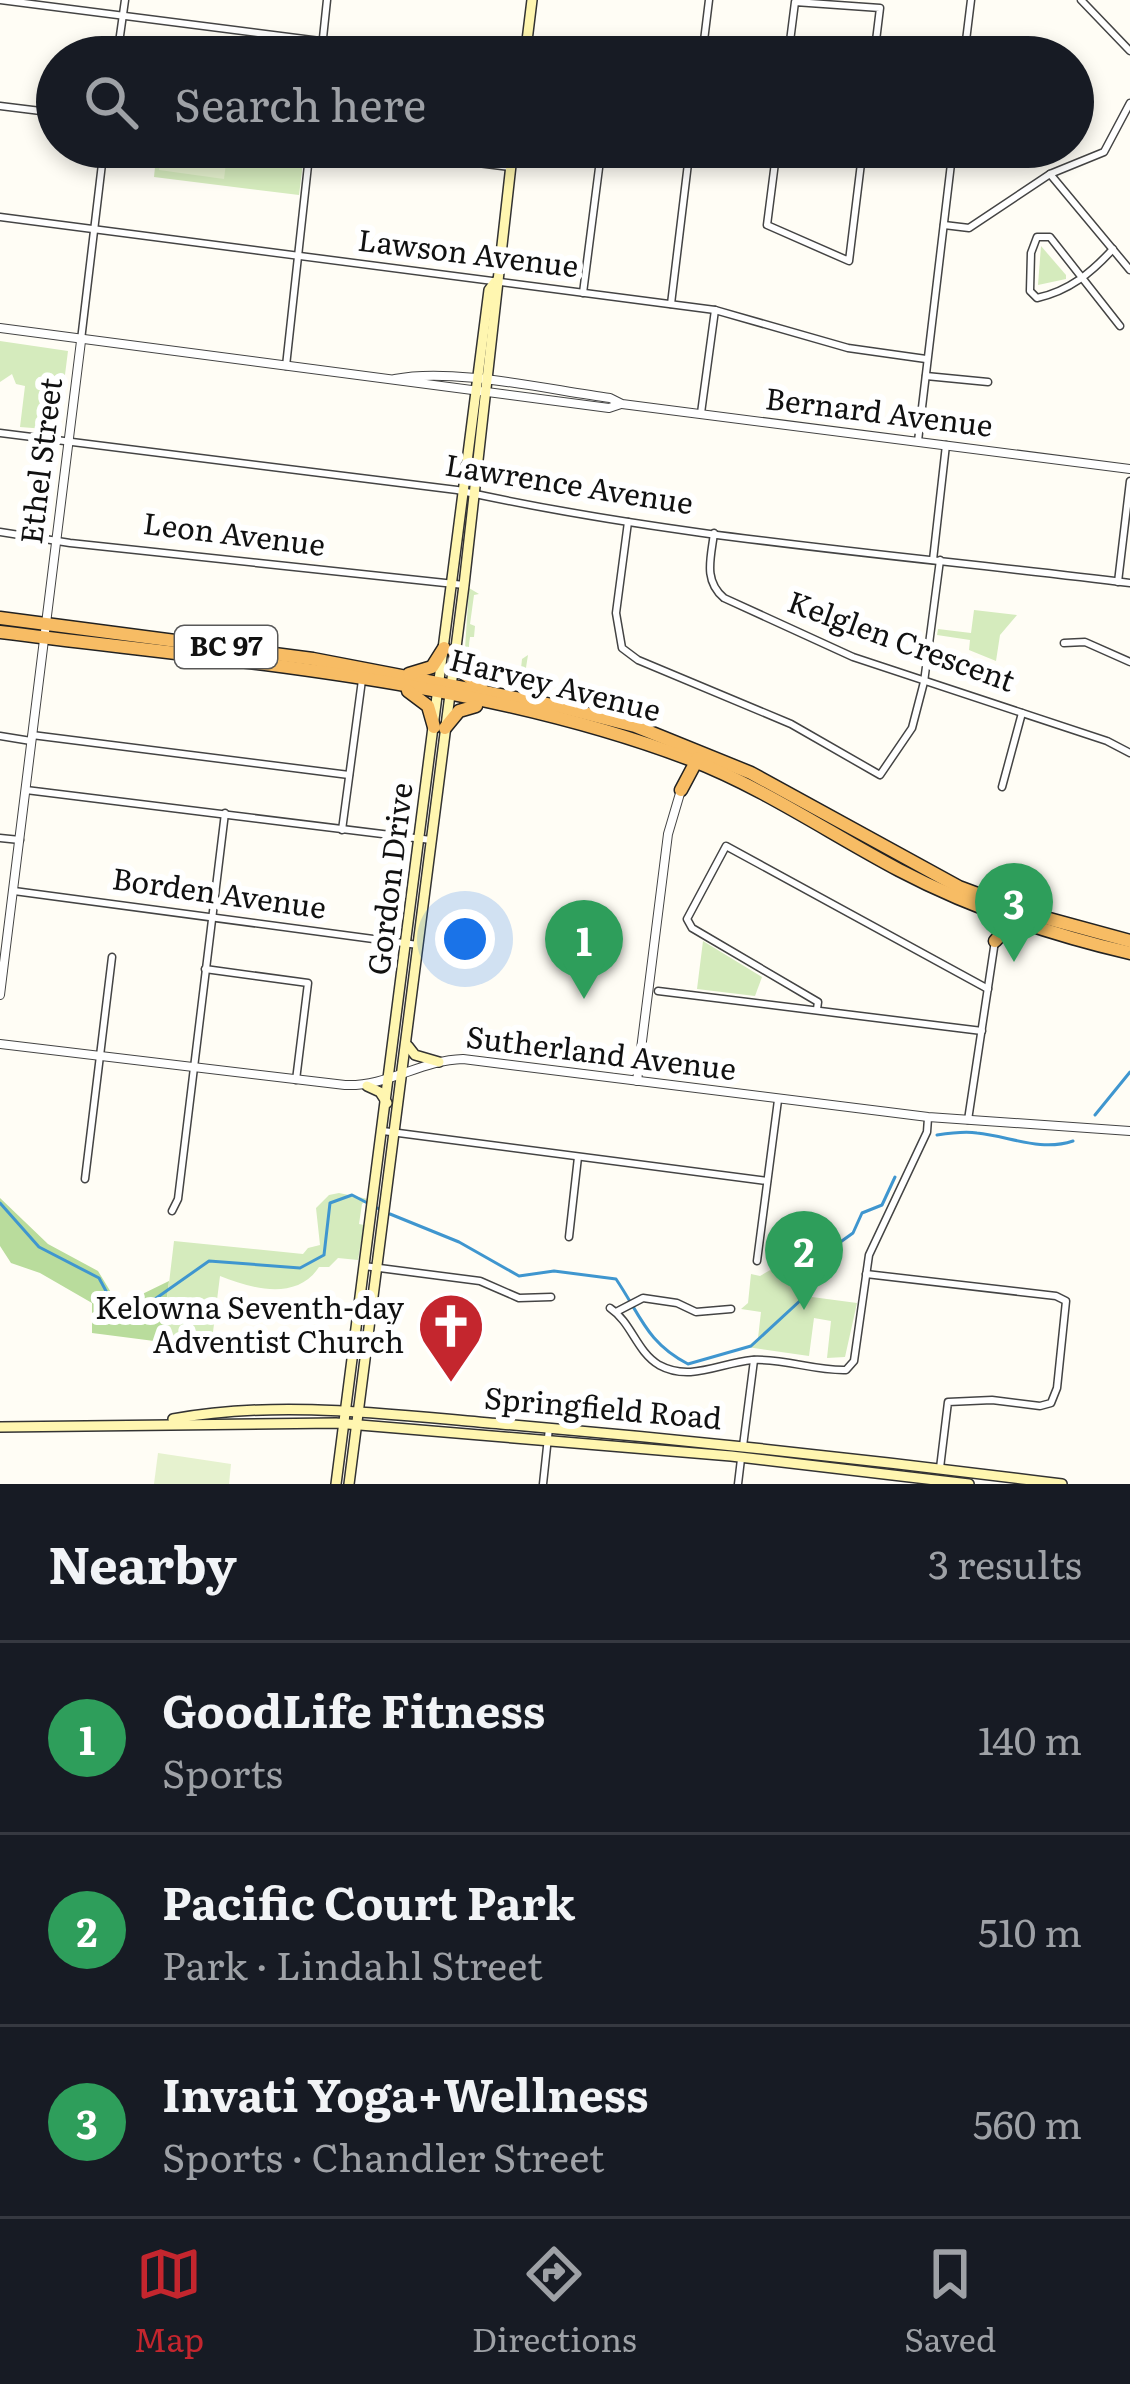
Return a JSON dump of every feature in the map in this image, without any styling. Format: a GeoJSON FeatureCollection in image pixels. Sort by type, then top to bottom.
{"type":"FeatureCollection","features":[{"type":"Feature","properties":{"kind":"highway","name":"Harvey Avenue"},"geometry":{"type":"LineString","coordinates":[[0,618],[44,631],[362,680],[404,681]]}},
{"type":"Feature","properties":{"kind":"highway","name":"Harvey Avenue"},"geometry":{"type":"LineString","coordinates":[[0,632],[44,631],[287,655],[635,726],[711,755],[787,792],[924,870],[1010,906],[1130,941]]}},
{"type":"Feature","properties":{"kind":"highway"},"geometry":{"type":"LineString","coordinates":[[449,650],[462,672],[491,698],[466,707],[440,728],[428,706],[404,681],[432,667],[449,650]]}},
{"type":"Feature","properties":{"kind":"highway","name":"Harvey Avenue"},"geometry":{"type":"LineString","coordinates":[[491,698],[694,761],[770,795],[901,871],[994,914],[1130,952]]}},
{"type":"Feature","properties":{"kind":"highway"},"geometry":{"type":"LineString","coordinates":[[664,750],[678,769],[682,790]]}},
{"type":"Feature","properties":{"kind":"highway"},"geometry":{"type":"LineString","coordinates":[[682,790],[694,761],[711,755]]}},
{"type":"Feature","properties":{"kind":"highway"},"geometry":{"type":"LineString","coordinates":[[682,790],[703,774],[722,773]]}},
{"type":"Feature","properties":{"kind":"highway"},"geometry":{"type":"LineString","coordinates":[[994,941],[994,914],[1010,906]]}},
{"type":"Feature","properties":{"kind":"highway"},"geometry":{"type":"LineString","coordinates":[[994,941],[1006,929],[1028,926]]}},
{"type":"Feature","properties":{"kind":"main road"},"geometry":{"type":"LineString","coordinates":[[528,36],[532,0]]}},
{"type":"Feature","properties":{"kind":"main road","name":"Gordon Drive"},"geometry":{"type":"LineString","coordinates":[[389,1132],[390,1079],[440,728],[482,386],[489,290],[496,282],[510,168]]}},
{"type":"Feature","properties":{"kind":"main road","name":"Gordon Drive"},"geometry":{"type":"LineString","coordinates":[[336,1484],[350,1418],[389,1132],[402,1074],[412,944]]}},
{"type":"Feature","properties":{"kind":"main road"},"geometry":{"type":"LineString","coordinates":[[407,1036],[411,1052],[439,1062]]}},
{"type":"Feature","properties":{"kind":"main road"},"geometry":{"type":"LineString","coordinates":[[367,1086],[380,1092],[387,1103]]}},
{"type":"Feature","properties":{"kind":"main road","name":"Springfield Road"},"geometry":{"type":"LineString","coordinates":[[0,1426],[139,1425],[229,1413],[549,1428],[1062,1484]]}},
{"type":"Feature","properties":{"kind":"main road","name":"Gordon Drive"},"geometry":{"type":"LineString","coordinates":[[349,1484],[350,1418]]}},
{"type":"Feature","properties":{"kind":"main road","name":"Springfield Road"},"geometry":{"type":"LineString","coordinates":[[350,1418],[548,1441],[742,1452]]}},
{"type":"Feature","properties":{"kind":"main road","name":"Springfield Road"},"geometry":{"type":"LineString","coordinates":[[939,1474],[969,1484]]}},
{"type":"Feature","properties":{"kind":"street"},"geometry":{"type":"LineString","coordinates":[[0,0],[271,36]]}},
{"type":"Feature","properties":{"kind":"street"},"geometry":{"type":"LineString","coordinates":[[119,36],[124,0]]}},
{"type":"Feature","properties":{"kind":"street"},"geometry":{"type":"LineString","coordinates":[[324,36],[327,0]]}},
{"type":"Feature","properties":{"kind":"street"},"geometry":{"type":"LineString","coordinates":[[705,36],[709,0]]}},
{"type":"Feature","properties":{"kind":"street"},"geometry":{"type":"LineString","coordinates":[[967,36],[971,0]]}},
{"type":"Feature","properties":{"kind":"street"},"geometry":{"type":"LineString","coordinates":[[1082,0],[1130,51]]}},
{"type":"Feature","properties":{"kind":"street"},"geometry":{"type":"LineString","coordinates":[[791,36],[795,2],[880,8],[877,36]]}},
{"type":"Feature","properties":{"kind":"street"},"geometry":{"type":"LineString","coordinates":[[1094,156],[1104,152],[1130,103]]}},
{"type":"Feature","properties":{"kind":"street"},"geometry":{"type":"LineString","coordinates":[[0,106],[36,110]]}},
{"type":"Feature","properties":{"kind":"street","name":"Ethel Street"},"geometry":{"type":"LineString","coordinates":[[0,995],[101,168]]}},
{"type":"Feature","properties":{"kind":"street"},"geometry":{"type":"LineString","coordinates":[[286,366],[307,168]]}},
{"type":"Feature","properties":{"kind":"street"},"geometry":{"type":"LineString","coordinates":[[583,293],[599,168]]}},
{"type":"Feature","properties":{"kind":"street"},"geometry":{"type":"LineString","coordinates":[[671,304],[687,168]]}},
{"type":"Feature","properties":{"kind":"street"},"geometry":{"type":"LineString","coordinates":[[774,168],[767,225],[849,261],[860,168]]}},
{"type":"Feature","properties":{"kind":"street"},"geometry":{"type":"LineString","coordinates":[[918,442],[951,168]]}},
{"type":"Feature","properties":{"kind":"street"},"geometry":{"type":"LineString","coordinates":[[944,225],[969,229],[1066,168]]}},
{"type":"Feature","properties":{"kind":"street"},"geometry":{"type":"LineString","coordinates":[[1050,175],[1130,270]]}},
{"type":"Feature","properties":{"kind":"street","name":"Lawson Avenue"},"geometry":{"type":"LineString","coordinates":[[0,217],[715,310],[848,348],[926,359]]}},
{"type":"Feature","properties":{"kind":"street"},"geometry":{"type":"LineString","coordinates":[[1112,249],[1082,278],[1059,293],[1037,298],[1030,291],[1036,238],[1050,237],[1082,278],[1120,326]]}},
{"type":"Feature","properties":{"kind":"street"},"geometry":{"type":"LineString","coordinates":[[701,414],[715,310]]}},
{"type":"Feature","properties":{"kind":"street","name":"Bernard Avenue"},"geometry":{"type":"LineString","coordinates":[[0,328],[395,379],[414,375],[610,408],[622,404],[1130,470]]}},
{"type":"Feature","properties":{"kind":"street"},"geometry":{"type":"LineString","coordinates":[[925,376],[988,382]]}},
{"type":"Feature","properties":{"kind":"street","name":"Lawrence Avenue"},"geometry":{"type":"LineString","coordinates":[[0,433],[468,492],[628,522],[1130,584]]}},
{"type":"Feature","properties":{"kind":"street"},"geometry":{"type":"LineString","coordinates":[[628,522],[616,613],[622,648],[638,660],[791,724],[880,775],[912,728],[924,682],[946,445]]}},
{"type":"Feature","properties":{"kind":"street"},"geometry":{"type":"LineString","coordinates":[[1118,582],[1130,481]]}},
{"type":"Feature","properties":{"kind":"street","name":"Leon Avenue"},"geometry":{"type":"LineString","coordinates":[[0,532],[458,584]]}},
{"type":"Feature","properties":{"kind":"street","name":"Kelglen Crescent"},"geometry":{"type":"LineString","coordinates":[[714,532],[709,574],[712,588],[724,598],[853,657],[1107,741],[1130,753]]}},
{"type":"Feature","properties":{"kind":"street"},"geometry":{"type":"LineString","coordinates":[[1064,643],[1084,642],[1130,662]]}},
{"type":"Feature","properties":{"kind":"street"},"geometry":{"type":"LineString","coordinates":[[342,830],[362,680]]}},
{"type":"Feature","properties":{"kind":"street"},"geometry":{"type":"LineString","coordinates":[[1002,787],[1022,713]]}},
{"type":"Feature","properties":{"kind":"street"},"geometry":{"type":"LineString","coordinates":[[0,736],[349,775]]}},
{"type":"Feature","properties":{"kind":"street"},"geometry":{"type":"LineString","coordinates":[[26,790],[426,839]]}},
{"type":"Feature","properties":{"kind":"street"},"geometry":{"type":"LineString","coordinates":[[637,1081],[668,834],[682,790]]}},
{"type":"Feature","properties":{"kind":"street"},"geometry":{"type":"LineString","coordinates":[[172,1211],[178,1199],[225,813]]}},
{"type":"Feature","properties":{"kind":"street"},"geometry":{"type":"LineString","coordinates":[[0,838],[20,840]]}},
{"type":"Feature","properties":{"kind":"street"},"geometry":{"type":"LineString","coordinates":[[817,1010],[818,1002],[692,928],[687,919],[726,845],[988,989]]}},
{"type":"Feature","properties":{"kind":"street","name":"Borden Avenue"},"geometry":{"type":"LineString","coordinates":[[14,891],[412,944]]}},
{"type":"Feature","properties":{"kind":"street"},"geometry":{"type":"LineString","coordinates":[[968,1120],[994,941]]}},
{"type":"Feature","properties":{"kind":"street"},"geometry":{"type":"LineString","coordinates":[[85,1179],[112,957]]}},
{"type":"Feature","properties":{"kind":"street"},"geometry":{"type":"LineString","coordinates":[[205,969],[308,982],[296,1081]]}},
{"type":"Feature","properties":{"kind":"street"},"geometry":{"type":"LineString","coordinates":[[658,991],[982,1031]]}},
{"type":"Feature","properties":{"kind":"street","name":"Sutherland Avenue"},"geometry":{"type":"LineString","coordinates":[[0,1044],[367,1086],[439,1062],[472,1060],[928,1117],[1130,1131]]}},
{"type":"Feature","properties":{"kind":"street"},"geometry":{"type":"LineString","coordinates":[[757,1261],[778,1100]]}},
{"type":"Feature","properties":{"kind":"street"},"geometry":{"type":"LineString","coordinates":[[731,1309],[696,1312],[677,1303],[640,1298],[617,1309],[644,1353],[670,1370],[690,1373],[754,1360],[838,1370],[851,1366],[869,1256],[927,1132],[928,1117]]}},
{"type":"Feature","properties":{"kind":"street"},"geometry":{"type":"LineString","coordinates":[[389,1132],[767,1181]]}},
{"type":"Feature","properties":{"kind":"street"},"geometry":{"type":"LineString","coordinates":[[568,1237],[578,1157]]}},
{"type":"Feature","properties":{"kind":"street"},"geometry":{"type":"LineString","coordinates":[[370,1267],[480,1281],[519,1298],[551,1297]]}},
{"type":"Feature","properties":{"kind":"street"},"geometry":{"type":"LineString","coordinates":[[866,1274],[1056,1296],[1067,1306],[1051,1403],[949,1402],[939,1474]]}},
{"type":"Feature","properties":{"kind":"street"},"geometry":{"type":"LineString","coordinates":[[738,1484],[754,1360]]}},
{"type":"Feature","properties":{"kind":"street"},"geometry":{"type":"LineString","coordinates":[[543,1484],[549,1428]]}},
{"type":"Feature","properties":{"kind":"green space"},"geometry":{"type":"Polygon","coordinates":[[[155,168],[302,168],[299,195],[154,177],[155,168]]]}},
{"type":"Feature","properties":{"kind":"green space"},"geometry":{"type":"Polygon","coordinates":[[[159,168],[225,168],[224,179],[159,168]]]}},
{"type":"Feature","properties":{"kind":"green space"},"geometry":{"type":"Polygon","coordinates":[[[1041,246],[1066,275],[1066,279],[1038,285],[1041,246]]]}},
{"type":"Feature","properties":{"kind":"green space"},"geometry":{"type":"Polygon","coordinates":[[[0,341],[68,351],[58,430],[20,427],[25,386],[16,384],[12,374],[0,382],[0,341]]]}},
{"type":"Feature","properties":{"kind":"green space"},"geometry":{"type":"Polygon","coordinates":[[[469,588],[479,594],[474,595],[470,624],[475,626],[469,648],[473,665],[486,675],[515,682],[520,678],[522,659],[528,655],[525,674],[516,685],[476,677],[464,664],[469,588]]]}},
{"type":"Feature","properties":{"kind":"green space"},"geometry":{"type":"Polygon","coordinates":[[[974,610],[1017,615],[1000,635],[996,661],[969,650],[970,640],[937,635],[938,629],[971,633],[974,610]]]}},
{"type":"Feature","properties":{"kind":"green space"},"geometry":{"type":"Polygon","coordinates":[[[703,941],[762,977],[755,996],[697,989],[703,941]]]}},
{"type":"Feature","properties":{"kind":"green space"},"geometry":{"type":"Polygon","coordinates":[[[329,1195],[368,1199],[362,1204],[358,1260],[338,1258],[299,1285],[286,1288],[260,1288],[220,1276],[211,1348],[162,1342],[174,1241],[303,1254],[320,1245],[316,1208],[329,1195]]]}},
{"type":"Feature","properties":{"kind":"green space"},"geometry":{"type":"Polygon","coordinates":[[[0,1198],[48,1244],[98,1271],[115,1299],[128,1301],[169,1281],[162,1342],[92,1333],[92,1303],[40,1273],[11,1263],[0,1246],[0,1198]]]}},
{"type":"Feature","properties":{"kind":"green space"},"geometry":{"type":"Polygon","coordinates":[[[816,1262],[812,1297],[857,1303],[845,1357],[827,1358],[831,1321],[814,1318],[809,1356],[747,1347],[758,1338],[761,1312],[741,1309],[748,1303],[751,1274],[760,1276],[772,1269],[808,1273],[816,1262]]]}},
{"type":"Feature","properties":{"kind":"green space"},"geometry":{"type":"Polygon","coordinates":[[[158,1453],[231,1464],[229,1484],[154,1484],[158,1453]]]}},
{"type":"Feature","properties":{"kind":"waterway"},"geometry":{"type":"LineString","coordinates":[[1095,1115],[1130,1072]]}},
{"type":"Feature","properties":{"kind":"waterway"},"geometry":{"type":"LineString","coordinates":[[937,1135],[972,1132],[1049,1145],[1073,1141]]}},
{"type":"Feature","properties":{"kind":"waterway"},"geometry":{"type":"LineString","coordinates":[[390,1214],[459,1242],[519,1276],[554,1271],[616,1279],[654,1338],[688,1364],[751,1346],[803,1298],[832,1248],[853,1233],[862,1213],[882,1205],[895,1177]]}},
{"type":"Feature","properties":{"kind":"waterway"},"geometry":{"type":"LineString","coordinates":[[0,1203],[39,1247],[99,1278],[113,1304],[129,1310],[155,1299],[209,1261],[300,1268],[324,1255],[330,1203],[352,1195],[381,1210]]}},
{"type":"Feature","properties":{"kind":"place","name":"Invati Yoga+Wellness"},"geometry":{"type":"Point","coordinates":[1014,962]}},
{"type":"Feature","properties":{"kind":"place","name":"GoodLife Fitness"},"geometry":{"type":"Point","coordinates":[584,999]}},
{"type":"Feature","properties":{"kind":"place","name":"Pacific Court Park"},"geometry":{"type":"Point","coordinates":[804,1310]}},
{"type":"Feature","properties":{"kind":"place","name":"Kelowna Seventh-day Adventist Church"},"geometry":{"type":"Point","coordinates":[451,1385]}}]}
